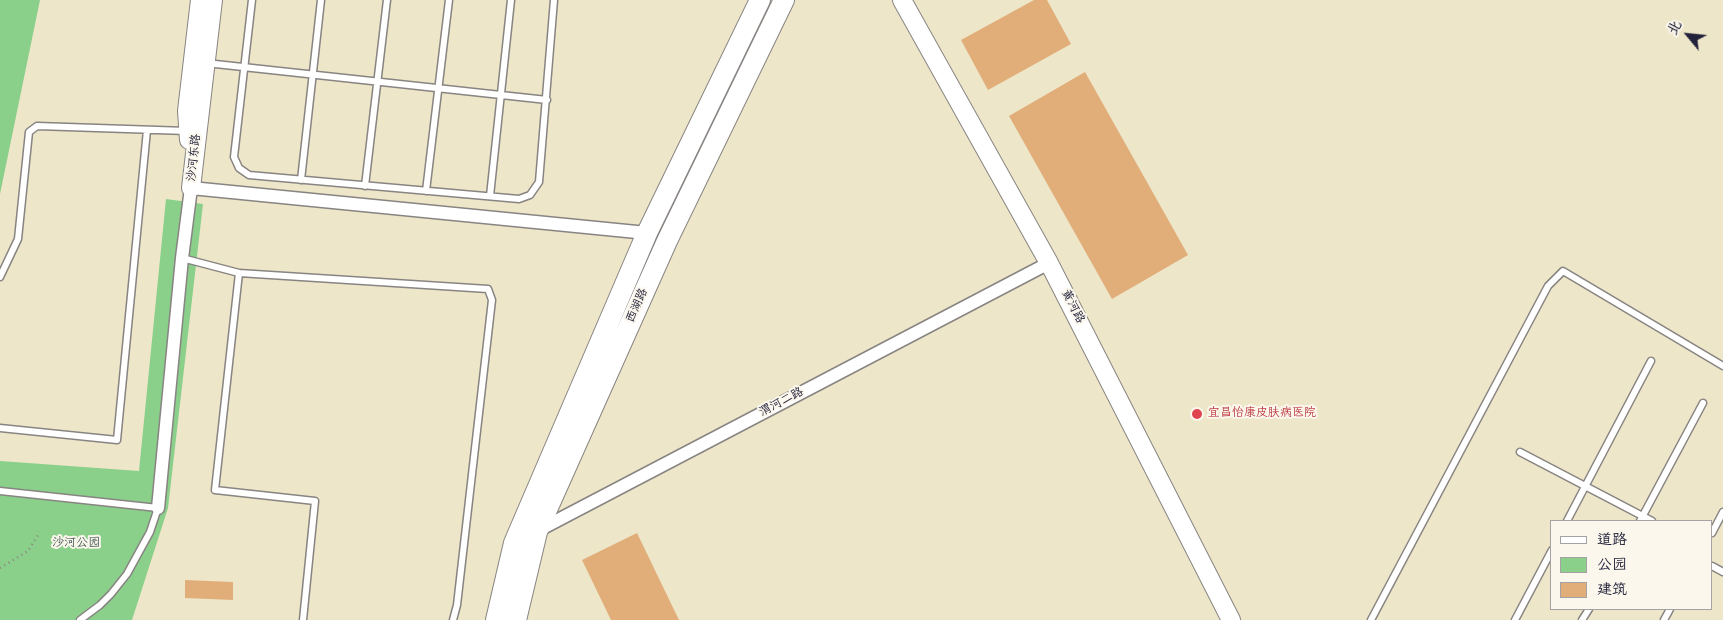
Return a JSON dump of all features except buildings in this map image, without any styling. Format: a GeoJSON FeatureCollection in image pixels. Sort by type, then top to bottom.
{"type":"FeatureCollection","features":[{"type":"Feature","properties":{"kind":"main road","name":"沙河东路"},"geometry":{"type":"LineString","coordinates":[[192,188],[199,62],[200,0]]}},
{"type":"Feature","properties":{"kind":"main road","name":"沙河东路"},"geometry":{"type":"LineString","coordinates":[[192,188],[187,111],[213,0]]}},
{"type":"Feature","properties":{"kind":"main road","name":"西湖路"},"geometry":{"type":"LineString","coordinates":[[496,620],[514,543],[648,233],[760,0]]}},
{"type":"Feature","properties":{"kind":"main road","name":"西湖路"},"geometry":{"type":"LineString","coordinates":[[516,620],[537,532],[667,241],[784,0]]}},
{"type":"Feature","properties":{"kind":"main road","name":"黄河路"},"geometry":{"type":"LineString","coordinates":[[902,0],[1049,263],[1230,619]]}},
{"type":"Feature","properties":{"kind":"street"},"geometry":{"type":"LineString","coordinates":[[158,508],[182,258],[192,188],[648,233]]}},
{"type":"Feature","properties":{"kind":"street","name":"渭河二路"},"geometry":{"type":"LineString","coordinates":[[514,543],[1049,263]]}},
{"type":"Feature","properties":{"kind":"lane"},"geometry":{"type":"LineString","coordinates":[[252,0],[234,157],[239,168],[249,175],[519,199],[530,195],[539,182],[554,0]]}},
{"type":"Feature","properties":{"kind":"lane"},"geometry":{"type":"LineString","coordinates":[[300,180],[321,0]]}},
{"type":"Feature","properties":{"kind":"lane"},"geometry":{"type":"LineString","coordinates":[[365,186],[386,0]]}},
{"type":"Feature","properties":{"kind":"lane"},"geometry":{"type":"LineString","coordinates":[[426,191],[449,0]]}},
{"type":"Feature","properties":{"kind":"lane"},"geometry":{"type":"LineString","coordinates":[[490,196],[511,0]]}},
{"type":"Feature","properties":{"kind":"lane"},"geometry":{"type":"LineString","coordinates":[[199,62],[546,100]]}},
{"type":"Feature","properties":{"kind":"lane"},"geometry":{"type":"LineString","coordinates":[[0,278],[18,239],[29,132],[37,126],[188,132]]}},
{"type":"Feature","properties":{"kind":"lane"},"geometry":{"type":"LineString","coordinates":[[0,428],[116,440],[146,130]]}},
{"type":"Feature","properties":{"kind":"lane"},"geometry":{"type":"LineString","coordinates":[[182,258],[239,273],[488,288],[492,300],[457,605],[453,620]]}},
{"type":"Feature","properties":{"kind":"lane"},"geometry":{"type":"LineString","coordinates":[[1371,620],[1548,286],[1563,271],[1723,366]]}},
{"type":"Feature","properties":{"kind":"lane"},"geometry":{"type":"LineString","coordinates":[[239,273],[215,490],[315,501],[303,620]]}},
{"type":"Feature","properties":{"kind":"lane"},"geometry":{"type":"LineString","coordinates":[[1568,520],[1651,361]]}},
{"type":"Feature","properties":{"kind":"lane"},"geometry":{"type":"LineString","coordinates":[[1520,452],[1585,486],[1641,519],[1703,403]]}},
{"type":"Feature","properties":{"kind":"lane"},"geometry":{"type":"LineString","coordinates":[[0,491],[158,508],[150,532],[127,574],[100,605],[80,620]]}},
{"type":"Feature","properties":{"kind":"lane"},"geometry":{"type":"LineString","coordinates":[[1713,531],[1723,512]]}},
{"type":"Feature","properties":{"kind":"lane"},"geometry":{"type":"LineString","coordinates":[[1515,620],[1550,554]]}},
{"type":"Feature","properties":{"kind":"path"},"geometry":{"type":"LineString","coordinates":[[0,568],[28,551],[40,532]]}},
{"type":"Feature","properties":{"kind":"green space"},"geometry":{"type":"Polygon","coordinates":[[[0,0],[40,0],[0,194],[0,0]]]}},
{"type":"Feature","properties":{"kind":"green space","name":"沙河公园"},"geometry":{"type":"Polygon","coordinates":[[[166,199],[203,204],[168,508],[132,620],[0,620],[0,461],[139,471],[166,199]]]}},
{"type":"Feature","properties":{"kind":"place","name":"宜昌怡康皮肤病医院"},"geometry":{"type":"Point","coordinates":[1197,414]}}]}
